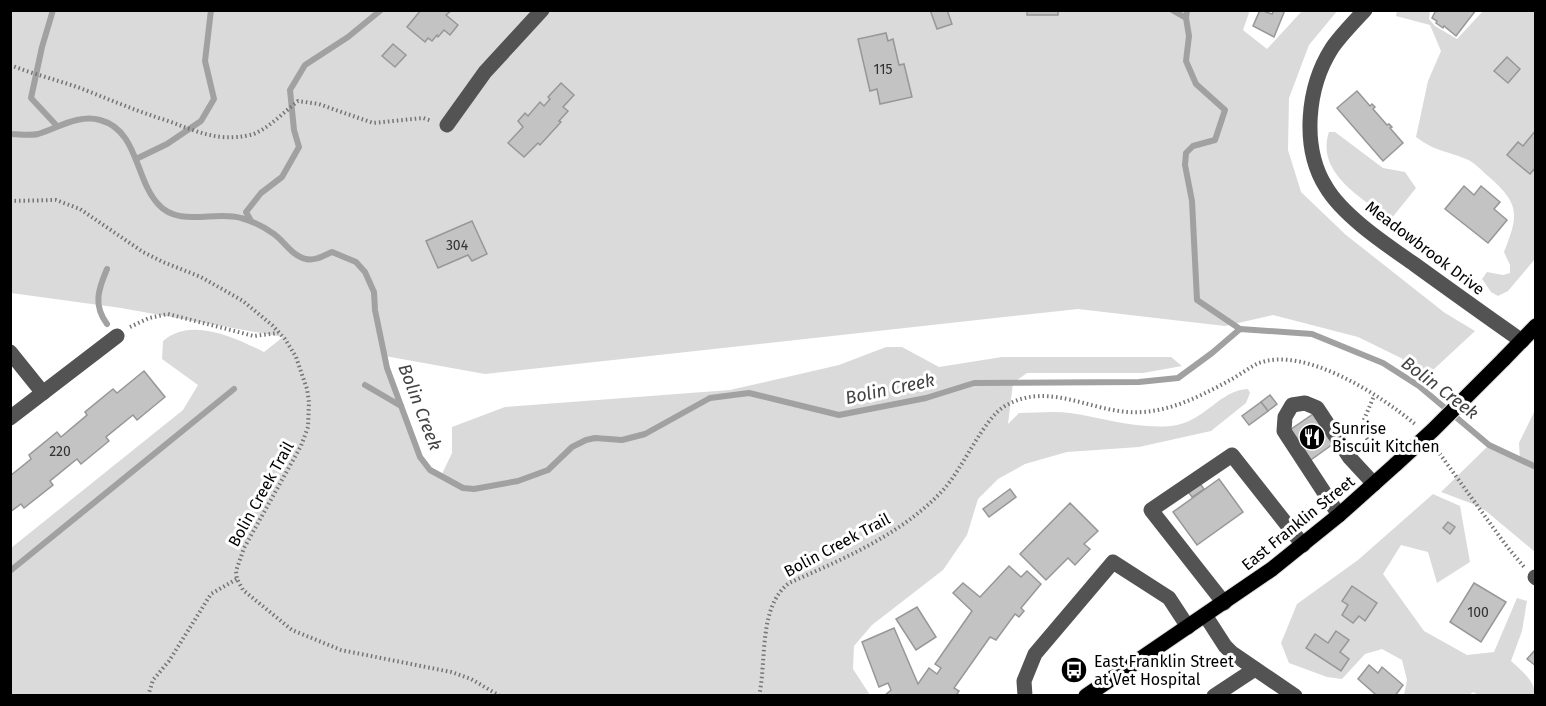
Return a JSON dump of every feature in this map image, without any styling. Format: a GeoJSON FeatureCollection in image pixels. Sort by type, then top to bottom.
{"type":"FeatureCollection","features":[{"type":"Feature","properties":{"kind":"main road","name":"East Franklin Street"},"geometry":{"type":"LineString","coordinates":[[1086,696],[1224,603],[1339,516],[1433,430],[1536,326]]}},
{"type":"Feature","properties":{"kind":"street"},"geometry":{"type":"LineString","coordinates":[[447,125],[485,72],[542,10]]}},
{"type":"Feature","properties":{"kind":"street","name":"Meadowbrook Drive"},"geometry":{"type":"LineString","coordinates":[[1365,10],[1333,48],[1321,68],[1314,88],[1311,152],[1326,187],[1352,217],[1522,341]]}},
{"type":"Feature","properties":{"kind":"street"},"geometry":{"type":"LineString","coordinates":[[10,418],[117,336]]}},
{"type":"Feature","properties":{"kind":"street"},"geometry":{"type":"LineString","coordinates":[[10,352],[43,393]]}},
{"type":"Feature","properties":{"kind":"street"},"geometry":{"type":"LineString","coordinates":[[1339,516],[1284,431],[1285,417],[1292,405],[1305,403],[1317,408],[1350,458],[1374,484]]}},
{"type":"Feature","properties":{"kind":"street"},"geometry":{"type":"LineString","coordinates":[[1224,603],[1151,510],[1232,454],[1303,545]]}},
{"type":"Feature","properties":{"kind":"street"},"geometry":{"type":"LineString","coordinates":[[1025,696],[1024,681],[1035,654],[1113,562],[1169,598],[1188,627]]}},
{"type":"Feature","properties":{"kind":"street"},"geometry":{"type":"LineString","coordinates":[[1205,615],[1225,646],[1295,696]]}},
{"type":"Feature","properties":{"kind":"street"},"geometry":{"type":"LineString","coordinates":[[1214,696],[1255,669]]}},
{"type":"Feature","properties":{"kind":"path"},"geometry":{"type":"LineString","coordinates":[[10,65],[79,88],[143,114],[211,136],[253,135],[266,128],[298,101],[319,104],[373,123],[423,118],[447,125]]}},
{"type":"Feature","properties":{"kind":"path","name":"Bolin Creek Trail"},"geometry":{"type":"LineString","coordinates":[[10,201],[56,200],[80,208],[143,252],[228,291],[258,312],[296,357],[304,377],[309,402],[308,427],[301,447],[244,548],[236,571],[237,579]]}},
{"type":"Feature","properties":{"kind":"path"},"geometry":{"type":"LineString","coordinates":[[117,336],[136,323],[168,314],[254,336],[278,333]]}},
{"type":"Feature","properties":{"kind":"path","name":"Bolin Creek Trail"},"geometry":{"type":"LineString","coordinates":[[759,696],[771,607],[781,589],[876,541],[923,508],[959,471],[992,418],[1002,408],[1013,402],[1026,397],[1061,396],[1108,410],[1142,412],[1192,399],[1257,364],[1272,359],[1288,359],[1326,370],[1400,411],[1417,425]]}},
{"type":"Feature","properties":{"kind":"path"},"geometry":{"type":"LineString","coordinates":[[1370,443],[1360,429],[1374,396]]}},
{"type":"Feature","properties":{"kind":"path"},"geometry":{"type":"LineString","coordinates":[[1436,448],[1504,544],[1535,577]]}},
{"type":"Feature","properties":{"kind":"path"},"geometry":{"type":"LineString","coordinates":[[148,696],[153,680],[169,661],[211,594],[237,579],[243,590],[292,630],[341,650],[451,672],[471,679],[500,696]]}},
{"type":"Feature","properties":{"kind":"shaded area"},"geometry":{"type":"Polygon","coordinates":[[[1250,10],[1243,30],[1267,49],[1302,11],[1338,10],[1309,45],[1289,98],[1288,150],[1301,192],[1346,235],[1445,313],[1475,331],[1433,370],[1419,376],[1401,358],[1358,337],[1273,315],[1225,326],[1078,309],[485,374],[385,356],[387,368],[420,457],[430,470],[441,476],[452,453],[452,427],[505,407],[730,390],[839,365],[886,347],[902,347],[939,367],[1002,357],[1171,357],[1182,366],[1143,373],[1027,373],[1013,383],[1008,424],[1019,413],[1058,412],[1133,425],[1171,426],[1183,424],[1228,395],[1248,389],[1250,393],[1246,403],[1211,431],[1139,447],[1067,452],[1025,464],[998,479],[978,499],[967,535],[943,570],[872,625],[854,646],[853,669],[870,695],[11,696],[11,548],[183,410],[198,385],[162,359],[163,341],[187,330],[200,330],[227,336],[264,352],[283,337],[121,308],[11,293],[11,11],[1250,10]]]}},
{"type":"Feature","properties":{"kind":"shaded area"},"geometry":{"type":"Polygon","coordinates":[[[1397,11],[1430,11],[1429,19],[1435,26],[1457,39],[1483,11],[1535,11],[1535,259],[1508,291],[1498,296],[1491,292],[1482,279],[1487,272],[1503,275],[1510,273],[1510,265],[1504,252],[1512,228],[1514,210],[1506,194],[1472,162],[1435,148],[1416,137],[1428,81],[1441,51],[1430,25],[1396,16],[1397,11]]]}},
{"type":"Feature","properties":{"kind":"shaded area"},"geometry":{"type":"Polygon","coordinates":[[[1329,132],[1335,132],[1383,168],[1405,172],[1416,188],[1391,219],[1356,194],[1335,173],[1329,160],[1327,147],[1329,132]]]}},
{"type":"Feature","properties":{"kind":"shaded area"},"geometry":{"type":"Polygon","coordinates":[[[1535,410],[1535,552],[1486,511],[1441,492],[1489,445],[1520,460],[1519,443],[1535,410]]]}},
{"type":"Feature","properties":{"kind":"shaded area"},"geometry":{"type":"Polygon","coordinates":[[[1433,494],[1460,506],[1470,562],[1437,583],[1428,552],[1401,545],[1383,574],[1424,631],[1467,655],[1494,652],[1517,598],[1527,601],[1522,631],[1511,661],[1530,680],[1535,695],[1479,695],[1473,692],[1469,695],[1404,695],[1407,680],[1402,660],[1382,649],[1365,654],[1342,679],[1327,677],[1289,663],[1281,643],[1297,604],[1358,560],[1433,494]]]}},
{"type":"Feature","properties":{"kind":"building"},"geometry":{"type":"Polygon","coordinates":[[[421,10],[452,10],[446,15],[458,25],[450,35],[444,30],[432,41],[428,38],[425,42],[407,27],[421,10]]]}},
{"type":"Feature","properties":{"kind":"building"},"geometry":{"type":"Polygon","coordinates":[[[930,10],[947,10],[952,24],[937,29],[930,10]]]}},
{"type":"Feature","properties":{"kind":"building"},"geometry":{"type":"Polygon","coordinates":[[[1027,10],[1058,10],[1058,15],[1027,15],[1027,10]]]}},
{"type":"Feature","properties":{"kind":"building"},"geometry":{"type":"Polygon","coordinates":[[[1260,10],[1272,14],[1274,10],[1285,10],[1274,37],[1253,26],[1260,10]]]}},
{"type":"Feature","properties":{"kind":"building"},"geometry":{"type":"Polygon","coordinates":[[[1436,10],[1476,10],[1456,36],[1432,18],[1436,10]]]}},
{"type":"Feature","properties":{"kind":"building"},"geometry":{"type":"Polygon","coordinates":[[[886,33],[888,41],[893,39],[899,65],[904,64],[912,97],[880,104],[877,89],[870,91],[858,39],[886,33]]]}},
{"type":"Feature","properties":{"kind":"building"},"geometry":{"type":"Polygon","coordinates":[[[393,44],[406,55],[395,67],[382,56],[393,44]]]}},
{"type":"Feature","properties":{"kind":"building"},"geometry":{"type":"Polygon","coordinates":[[[1507,57],[1520,69],[1508,83],[1494,71],[1507,57]]]}},
{"type":"Feature","properties":{"kind":"building"},"geometry":{"type":"Polygon","coordinates":[[[561,83],[574,95],[563,107],[568,111],[540,145],[538,143],[524,157],[508,143],[523,127],[518,121],[525,113],[528,116],[540,102],[544,106],[550,99],[548,97],[561,83]]]}},
{"type":"Feature","properties":{"kind":"building"},"geometry":{"type":"Polygon","coordinates":[[[1357,91],[1370,106],[1372,104],[1375,107],[1373,109],[1387,125],[1392,127],[1390,128],[1403,143],[1383,161],[1337,108],[1357,91]]]}},
{"type":"Feature","properties":{"kind":"building"},"geometry":{"type":"Polygon","coordinates":[[[1536,130],[1536,167],[1530,174],[1507,155],[1518,142],[1523,146],[1536,130]]]}},
{"type":"Feature","properties":{"kind":"building"},"geometry":{"type":"Polygon","coordinates":[[[1464,186],[1474,195],[1481,186],[1500,202],[1494,209],[1507,220],[1488,243],[1445,209],[1464,186]]]}},
{"type":"Feature","properties":{"kind":"building"},"geometry":{"type":"Polygon","coordinates":[[[472,221],[487,254],[472,261],[468,255],[438,268],[426,241],[472,221]]]}},
{"type":"Feature","properties":{"kind":"building"},"geometry":{"type":"Polygon","coordinates":[[[144,371],[165,397],[137,420],[133,415],[106,437],[109,441],[81,464],[77,459],[50,481],[53,485],[24,508],[21,504],[10,512],[10,476],[31,459],[29,455],[57,432],[61,437],[87,415],[85,412],[113,389],[117,393],[144,371]]]}},
{"type":"Feature","properties":{"kind":"building"},"geometry":{"type":"Polygon","coordinates":[[[1270,395],[1277,404],[1268,411],[1261,402],[1270,395]]]}},
{"type":"Feature","properties":{"kind":"building"},"geometry":{"type":"Polygon","coordinates":[[[1261,402],[1268,411],[1249,425],[1242,416],[1261,402]]]}},
{"type":"Feature","properties":{"kind":"building","name":"Sunrise Biscuit Kitchen"},"geometry":{"type":"Polygon","coordinates":[[[1316,412],[1337,441],[1308,462],[1287,432],[1316,412]]]}},
{"type":"Feature","properties":{"kind":"building"},"geometry":{"type":"Polygon","coordinates":[[[1219,479],[1243,512],[1197,545],[1173,512],[1219,479]]]}},
{"type":"Feature","properties":{"kind":"building"},"geometry":{"type":"Polygon","coordinates":[[[1198,481],[1204,489],[1192,497],[1186,489],[1198,481]]]}},
{"type":"Feature","properties":{"kind":"building"},"geometry":{"type":"Polygon","coordinates":[[[1010,489],[1016,497],[989,517],[983,509],[1010,489]]]}},
{"type":"Feature","properties":{"kind":"building"},"geometry":{"type":"Polygon","coordinates":[[[1070,503],[1098,531],[1084,544],[1090,549],[1075,565],[1068,558],[1046,580],[1020,554],[1070,503]]]}},
{"type":"Feature","properties":{"kind":"building"},"geometry":{"type":"Polygon","coordinates":[[[1448,522],[1455,527],[1450,534],[1443,528],[1448,522]]]}},
{"type":"Feature","properties":{"kind":"building"},"geometry":{"type":"Polygon","coordinates":[[[1009,566],[1021,577],[1027,571],[1041,584],[1021,608],[1024,611],[1019,617],[1015,614],[996,640],[990,637],[954,688],[959,691],[956,696],[884,696],[891,690],[888,683],[879,687],[862,642],[894,628],[918,684],[929,668],[937,674],[941,668],[935,664],[972,611],[953,593],[963,583],[980,597],[1009,566]]]}},
{"type":"Feature","properties":{"kind":"building"},"geometry":{"type":"Polygon","coordinates":[[[1474,583],[1506,602],[1481,642],[1450,622],[1474,583]]]}},
{"type":"Feature","properties":{"kind":"building"},"geometry":{"type":"Polygon","coordinates":[[[1352,586],[1377,603],[1365,621],[1359,616],[1353,623],[1342,615],[1348,605],[1342,601],[1352,586]]]}},
{"type":"Feature","properties":{"kind":"building"},"geometry":{"type":"Polygon","coordinates":[[[917,607],[936,637],[916,650],[896,619],[917,607]]]}},
{"type":"Feature","properties":{"kind":"building"},"geometry":{"type":"Polygon","coordinates":[[[1336,631],[1349,640],[1340,652],[1349,659],[1341,671],[1306,648],[1315,634],[1328,643],[1336,631]]]}},
{"type":"Feature","properties":{"kind":"building"},"geometry":{"type":"Polygon","coordinates":[[[1536,649],[1536,666],[1527,659],[1536,649]]]}},
{"type":"Feature","properties":{"kind":"building"},"geometry":{"type":"Polygon","coordinates":[[[1369,665],[1378,673],[1382,667],[1403,685],[1395,696],[1374,696],[1375,694],[1358,679],[1369,665]]]}},
{"type":"Feature","properties":{"kind":"waterway"},"geometry":{"type":"LineString","coordinates":[[53,10],[31,98],[57,126]]}},
{"type":"Feature","properties":{"kind":"waterway"},"geometry":{"type":"LineString","coordinates":[[136,159],[167,144],[201,121],[214,99],[205,61],[211,10]]}},
{"type":"Feature","properties":{"kind":"waterway"},"geometry":{"type":"LineString","coordinates":[[251,221],[246,212],[261,193],[282,177],[299,147],[294,130],[290,90],[305,65],[348,37],[381,10]]}},
{"type":"Feature","properties":{"kind":"waterway"},"geometry":{"type":"LineString","coordinates":[[1172,10],[1186,18]]}},
{"type":"Feature","properties":{"kind":"waterway"},"geometry":{"type":"LineString","coordinates":[[1187,10],[1189,36],[1186,61],[1196,84],[1225,110],[1215,140],[1193,146],[1186,153],[1185,165],[1192,201],[1197,300],[1240,329]]}},
{"type":"Feature","properties":{"kind":"waterway","name":"Bolin Creek"},"geometry":{"type":"LineString","coordinates":[[10,134],[35,135],[76,120],[100,120],[112,125],[122,134],[135,156],[150,194],[167,211],[187,217],[231,216],[241,218],[270,231],[301,258],[319,258],[332,252],[356,262],[365,272],[374,292],[375,310],[387,368],[420,457],[430,470],[463,488],[474,489],[518,481],[548,470],[572,447],[586,440],[595,438],[622,440],[645,434],[710,398],[749,393],[839,415],[926,398],[974,383],[1139,382],[1178,378],[1240,329],[1312,334],[1383,363],[1419,386],[1489,445],[1536,467]]}},
{"type":"Feature","properties":{"kind":"waterway"},"geometry":{"type":"LineString","coordinates":[[107,269],[101,284],[98,304],[107,324]]}},
{"type":"Feature","properties":{"kind":"waterway"},"geometry":{"type":"LineString","coordinates":[[365,385],[401,406]]}},
{"type":"Feature","properties":{"kind":"waterway"},"geometry":{"type":"LineString","coordinates":[[10,571],[234,389]]}},
{"type":"Feature","properties":{"kind":"place","name":"Sunrise Biscuit Kitchen"},"geometry":{"type":"Point","coordinates":[1312,437]}},
{"type":"Feature","properties":{"kind":"place","name":"East Franklin Street at Vet Hospital"},"geometry":{"type":"Point","coordinates":[1074,670]}}]}
